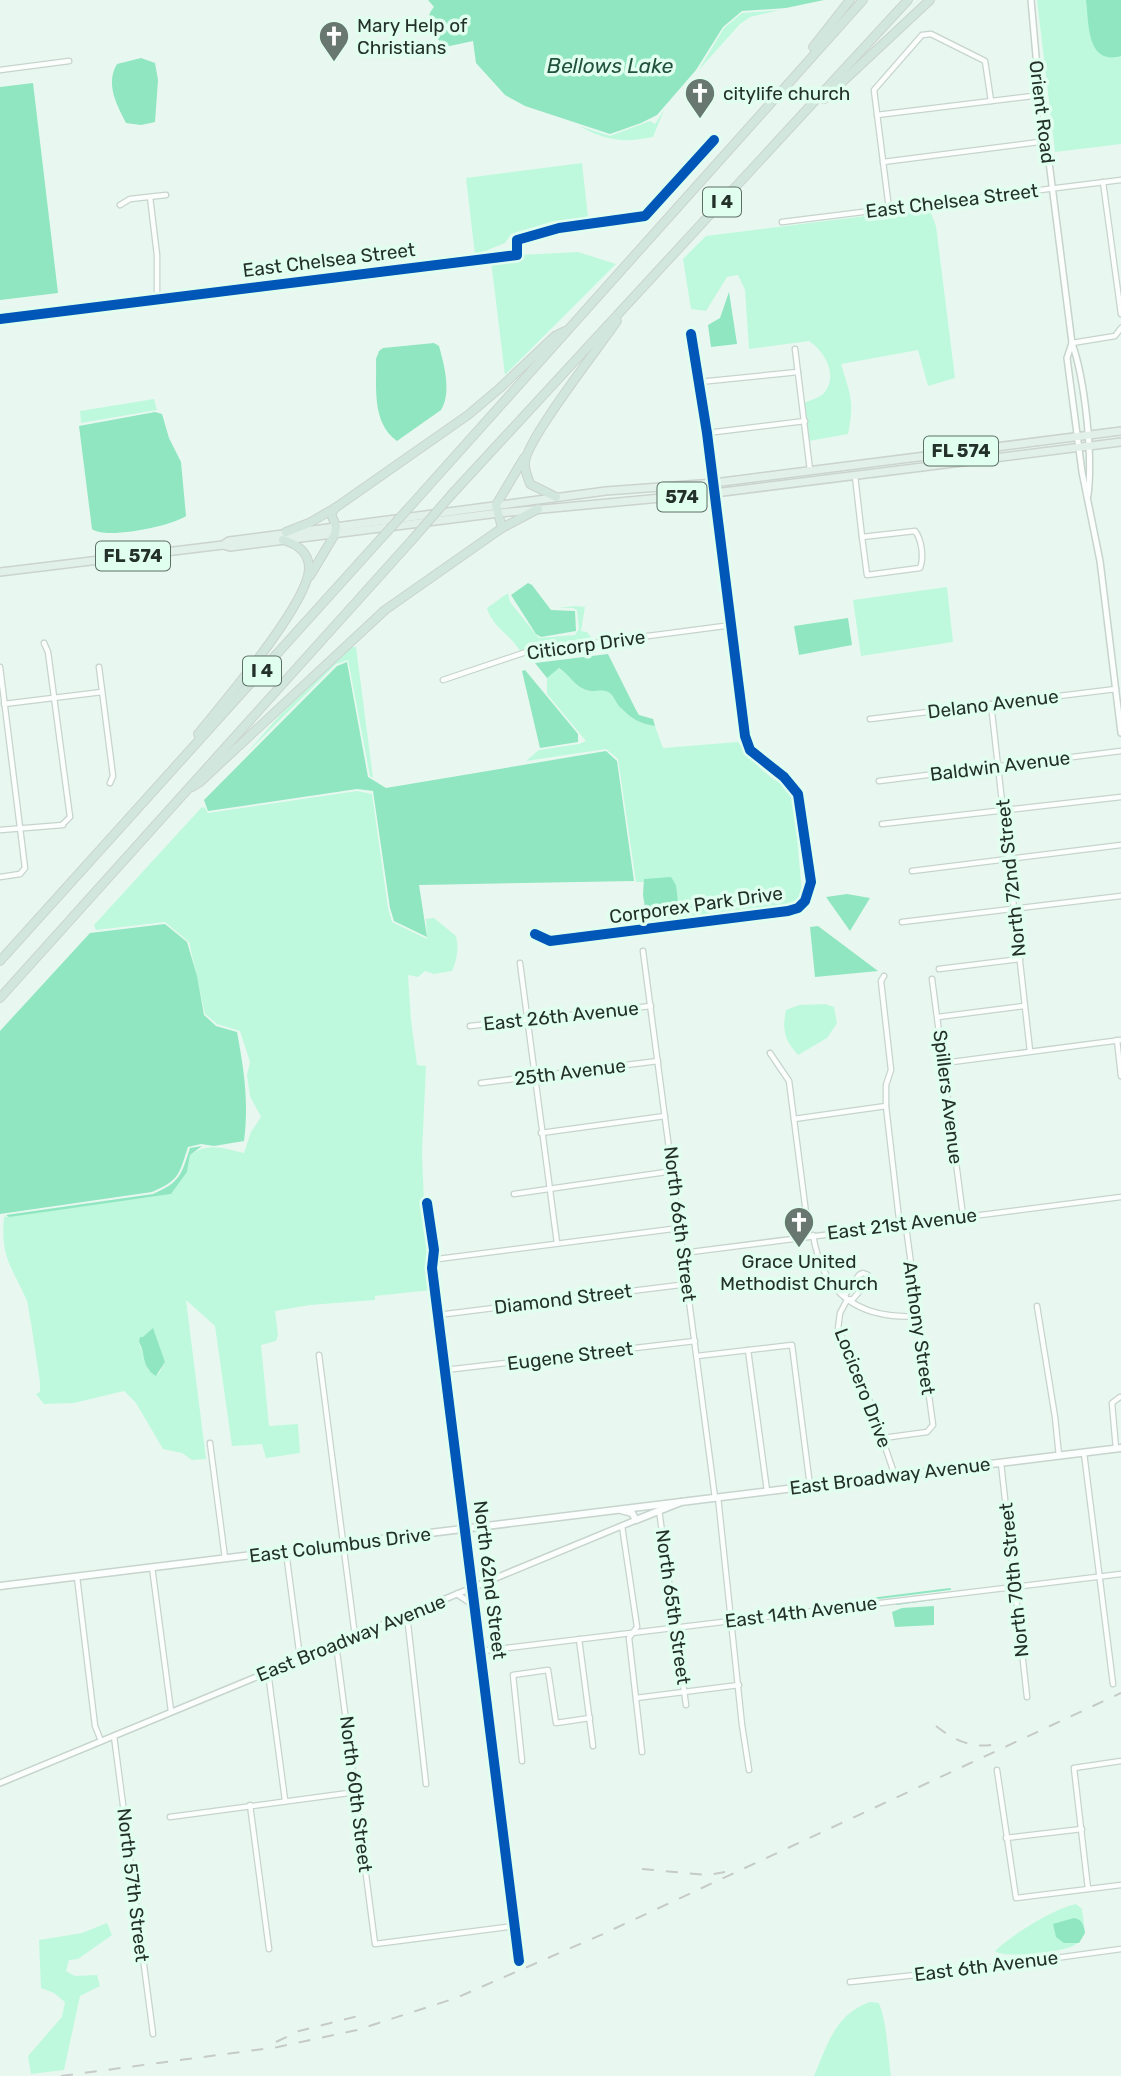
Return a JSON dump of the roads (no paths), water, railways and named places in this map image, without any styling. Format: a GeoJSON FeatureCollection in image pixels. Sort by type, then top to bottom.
{"type":"FeatureCollection","features":[{"type":"Feature","properties":{"kind":"highway"},"geometry":{"type":"LineString","coordinates":[[774,97],[850,0]]}},
{"type":"Feature","properties":{"kind":"highway","name":"I 4"},"geometry":{"type":"LineString","coordinates":[[0,961],[863,0]]}},
{"type":"Feature","properties":{"kind":"highway","name":"I 4"},"geometry":{"type":"LineString","coordinates":[[0,998],[453,494],[908,0]]}},
{"type":"Feature","properties":{"kind":"highway"},"geometry":{"type":"LineString","coordinates":[[804,113],[822,100],[930,0]]}},
{"type":"Feature","properties":{"kind":"highway"},"geometry":{"type":"LineString","coordinates":[[502,528],[498,509],[528,451],[639,291]]}},
{"type":"Feature","properties":{"kind":"highway"},"geometry":{"type":"LineString","coordinates":[[292,608],[307,578],[308,561],[300,548],[284,536],[335,508],[485,401],[555,335],[568,330]]}},
{"type":"Feature","properties":{"kind":"highway"},"geometry":{"type":"LineString","coordinates":[[528,451],[525,470],[530,484],[556,497]]}},
{"type":"Feature","properties":{"kind":"highway"},"geometry":{"type":"LineString","coordinates":[[148,797],[247,673],[292,608],[335,530],[331,514],[335,508]]}},
{"type":"Feature","properties":{"kind":"highway"},"geometry":{"type":"LineString","coordinates":[[184,793],[200,782],[385,610],[502,528],[538,509]]}},
{"type":"Feature","properties":{"kind":"main road","name":"FL 574"},"geometry":{"type":"LineString","coordinates":[[498,509],[556,497],[714,483],[1121,431]]}},
{"type":"Feature","properties":{"kind":"main road","name":"574"},"geometry":{"type":"LineString","coordinates":[[223,545],[230,547],[284,536],[498,509],[538,509],[715,493],[1121,442]]}},
{"type":"Feature","properties":{"kind":"main road"},"geometry":{"type":"LineString","coordinates":[[812,470],[825,479],[835,468]]}},
{"type":"Feature","properties":{"kind":"main road","name":"FL 574"},"geometry":{"type":"LineString","coordinates":[[0,572],[223,545]]}},
{"type":"Feature","properties":{"kind":"main road","name":"East Broadway Avenue"},"geometry":{"type":"LineString","coordinates":[[636,1520],[681,1502],[1119,1449]]}},
{"type":"Feature","properties":{"kind":"main road","name":"East Columbus Drive"},"geometry":{"type":"LineString","coordinates":[[0,1586],[681,1502]]}},
{"type":"Feature","properties":{"kind":"main road"},"geometry":{"type":"LineString","coordinates":[[649,1505],[659,1510]]}},
{"type":"Feature","properties":{"kind":"main road"},"geometry":{"type":"LineString","coordinates":[[619,1509],[632,1513],[636,1520]]}},
{"type":"Feature","properties":{"kind":"street","name":"Orient Road"},"geometry":{"type":"LineString","coordinates":[[1029,2],[1072,343],[1087,435],[1091,471],[1088,495]]}},
{"type":"Feature","properties":{"kind":"street"},"geometry":{"type":"LineString","coordinates":[[889,209],[874,90],[926,34],[985,61],[991,101]]}},
{"type":"Feature","properties":{"kind":"street"},"geometry":{"type":"LineString","coordinates":[[0,70],[69,61]]}},
{"type":"Feature","properties":{"kind":"street"},"geometry":{"type":"LineString","coordinates":[[877,115],[1041,95]]}},
{"type":"Feature","properties":{"kind":"street"},"geometry":{"type":"LineString","coordinates":[[645,216],[714,140]]}},
{"type":"Feature","properties":{"kind":"street"},"geometry":{"type":"LineString","coordinates":[[883,162],[1046,141]]}},
{"type":"Feature","properties":{"kind":"street","name":"East Chelsea Street"},"geometry":{"type":"LineString","coordinates":[[782,222],[1121,180]]}},
{"type":"Feature","properties":{"kind":"street"},"geometry":{"type":"LineString","coordinates":[[1103,183],[1121,314]]}},
{"type":"Feature","properties":{"kind":"street"},"geometry":{"type":"LineString","coordinates":[[120,205],[130,199],[166,195]]}},
{"type":"Feature","properties":{"kind":"street"},"geometry":{"type":"LineString","coordinates":[[150,197],[157,255],[156,299]]}},
{"type":"Feature","properties":{"kind":"street","name":"East Chelsea Street"},"geometry":{"type":"LineString","coordinates":[[0,319],[517,255],[517,240],[559,228],[645,216]]}},
{"type":"Feature","properties":{"kind":"street"},"geometry":{"type":"LineString","coordinates":[[1072,343],[1115,336],[1121,328]]}},
{"type":"Feature","properties":{"kind":"street","name":"Corporex Park Drive"},"geometry":{"type":"LineString","coordinates":[[535,934],[550,941],[788,911],[798,908],[805,901],[811,882],[798,794],[785,777],[750,750],[744,736],[708,433],[691,334]]}},
{"type":"Feature","properties":{"kind":"street","name":"Orient Road"},"geometry":{"type":"LineString","coordinates":[[1072,343],[1067,358],[1077,436],[1100,561],[1121,733]]}},
{"type":"Feature","properties":{"kind":"street"},"geometry":{"type":"LineString","coordinates":[[795,349],[812,470]]}},
{"type":"Feature","properties":{"kind":"street"},"geometry":{"type":"LineString","coordinates":[[699,382],[798,372]]}},
{"type":"Feature","properties":{"kind":"street"},"geometry":{"type":"LineString","coordinates":[[708,433],[805,421]]}},
{"type":"Feature","properties":{"kind":"street"},"geometry":{"type":"LineString","coordinates":[[855,476],[862,537],[867,575],[920,568],[922,562],[919,537],[915,531],[862,537]]}},
{"type":"Feature","properties":{"kind":"street","name":"Citicorp Drive"},"geometry":{"type":"LineString","coordinates":[[443,680],[526,652],[732,625]]}},
{"type":"Feature","properties":{"kind":"street"},"geometry":{"type":"LineString","coordinates":[[0,830],[63,824],[70,817],[48,652],[44,643]]}},
{"type":"Feature","properties":{"kind":"street"},"geometry":{"type":"LineString","coordinates":[[0,667],[25,868],[20,874],[0,877]]}},
{"type":"Feature","properties":{"kind":"street"},"geometry":{"type":"LineString","coordinates":[[99,667],[114,776],[110,783]]}},
{"type":"Feature","properties":{"kind":"street","name":"Delano Avenue"},"geometry":{"type":"LineString","coordinates":[[870,719],[1115,689]]}},
{"type":"Feature","properties":{"kind":"street"},"geometry":{"type":"LineString","coordinates":[[4,704],[102,692]]}},
{"type":"Feature","properties":{"kind":"street","name":"North 72nd Street"},"geometry":{"type":"LineString","coordinates":[[991,704],[1030,1051]]}},
{"type":"Feature","properties":{"kind":"street","name":"Baldwin Avenue"},"geometry":{"type":"LineString","coordinates":[[879,781],[1121,751]]}},
{"type":"Feature","properties":{"kind":"street"},"geometry":{"type":"LineString","coordinates":[[882,824],[1121,797]]}},
{"type":"Feature","properties":{"kind":"street"},"geometry":{"type":"LineString","coordinates":[[912,871],[1121,845]]}},
{"type":"Feature","properties":{"kind":"street"},"geometry":{"type":"LineString","coordinates":[[902,922],[1121,896]]}},
{"type":"Feature","properties":{"kind":"street","name":"North 66th Street"},"geometry":{"type":"LineString","coordinates":[[643,951],[717,1497],[748,1770]]}},
{"type":"Feature","properties":{"kind":"street"},"geometry":{"type":"LineString","coordinates":[[939,969],[1020,959]]}},
{"type":"Feature","properties":{"kind":"street"},"geometry":{"type":"LineString","coordinates":[[520,963],[557,1243]]}},
{"type":"Feature","properties":{"kind":"street","name":"Anthony Street"},"geometry":{"type":"LineString","coordinates":[[883,1438],[930,1431],[933,1425],[904,1224],[899,1219],[886,1106],[886,1084],[891,1070],[881,981],[884,976]]}},
{"type":"Feature","properties":{"kind":"street","name":"Spillers Avenue"},"geometry":{"type":"LineString","coordinates":[[932,979],[963,1216]]}},
{"type":"Feature","properties":{"kind":"street","name":"East 26th Avenue"},"geometry":{"type":"LineString","coordinates":[[470,1026],[651,1006]]}},
{"type":"Feature","properties":{"kind":"street"},"geometry":{"type":"LineString","coordinates":[[938,1017],[1024,1006]]}},
{"type":"Feature","properties":{"kind":"street"},"geometry":{"type":"LineString","coordinates":[[944,1063],[1119,1040],[1121,1076]]}},
{"type":"Feature","properties":{"kind":"street"},"geometry":{"type":"LineString","coordinates":[[770,1053],[789,1081],[811,1236],[821,1266],[831,1283],[847,1300],[875,1314],[894,1318],[919,1316]]}},
{"type":"Feature","properties":{"kind":"street","name":"25th Avenue"},"geometry":{"type":"LineString","coordinates":[[481,1083],[658,1061]]}},
{"type":"Feature","properties":{"kind":"street"},"geometry":{"type":"LineString","coordinates":[[794,1119],[886,1106]]}},
{"type":"Feature","properties":{"kind":"street"},"geometry":{"type":"LineString","coordinates":[[541,1133],[666,1116]]}},
{"type":"Feature","properties":{"kind":"street"},"geometry":{"type":"LineString","coordinates":[[514,1194],[673,1171]]}},
{"type":"Feature","properties":{"kind":"street","name":"East 21st Avenue"},"geometry":{"type":"LineString","coordinates":[[683,1252],[1121,1196]]}},
{"type":"Feature","properties":{"kind":"street","name":"North 62nd Street"},"geometry":{"type":"LineString","coordinates":[[428,1203],[438,1315],[519,1961]]}},
{"type":"Feature","properties":{"kind":"street"},"geometry":{"type":"LineString","coordinates":[[433,1264],[438,1259],[680,1228]]}},
{"type":"Feature","properties":{"kind":"street","name":"Locicero Drive"},"geometry":{"type":"LineString","coordinates":[[847,1300],[853,1299],[862,1289],[868,1281],[868,1275],[859,1275],[845,1295],[847,1300],[840,1313],[838,1329],[864,1385],[896,1477]]}},
{"type":"Feature","properties":{"kind":"street","name":"Diamond Street"},"geometry":{"type":"LineString","coordinates":[[438,1315],[688,1284]]}},
{"type":"Feature","properties":{"kind":"street"},"geometry":{"type":"LineString","coordinates":[[1037,1306],[1059,1456]]}},
{"type":"Feature","properties":{"kind":"street","name":"Eugene Street"},"geometry":{"type":"LineString","coordinates":[[445,1370],[695,1341]]}},
{"type":"Feature","properties":{"kind":"street"},"geometry":{"type":"LineString","coordinates":[[697,1356],[792,1345],[810,1486]]}},
{"type":"Feature","properties":{"kind":"street"},"geometry":{"type":"LineString","coordinates":[[748,1350],[767,1491]]}},
{"type":"Feature","properties":{"kind":"street"},"geometry":{"type":"LineString","coordinates":[[319,1355],[355,1636]]}},
{"type":"Feature","properties":{"kind":"street"},"geometry":{"type":"LineString","coordinates":[[1119,1397],[1112,1404],[1119,1449]]}},
{"type":"Feature","properties":{"kind":"street"},"geometry":{"type":"LineString","coordinates":[[210,1443],[225,1559]]}},
{"type":"Feature","properties":{"kind":"street"},"geometry":{"type":"LineString","coordinates":[[1084,1453],[1113,1684]]}},
{"type":"Feature","properties":{"kind":"street","name":"North 70th Street"},"geometry":{"type":"LineString","coordinates":[[1001,1463],[1027,1696]]}},
{"type":"Feature","properties":{"kind":"street","name":"North 65th Street"},"geometry":{"type":"LineString","coordinates":[[659,1510],[686,1705]]}},
{"type":"Feature","properties":{"kind":"street","name":"East Broadway Avenue"},"geometry":{"type":"LineString","coordinates":[[0,1783],[636,1520]]}},
{"type":"Feature","properties":{"kind":"street"},"geometry":{"type":"LineString","coordinates":[[622,1526],[637,1627],[629,1638],[642,1752]]}},
{"type":"Feature","properties":{"kind":"street"},"geometry":{"type":"LineString","coordinates":[[285,1552],[300,1658]]}},
{"type":"Feature","properties":{"kind":"street"},"geometry":{"type":"LineString","coordinates":[[152,1567],[171,1711]]}},
{"type":"Feature","properties":{"kind":"street","name":"East 14th Avenue"},"geometry":{"type":"LineString","coordinates":[[482,1651],[1121,1574]]}},
{"type":"Feature","properties":{"kind":"street"},"geometry":{"type":"LineString","coordinates":[[76,1577],[95,1726],[100,1741]]}},
{"type":"Feature","properties":{"kind":"street"},"geometry":{"type":"LineString","coordinates":[[457,1594],[475,1606]]}},
{"type":"Feature","properties":{"kind":"street"},"geometry":{"type":"LineString","coordinates":[[407,1615],[426,1784]]}},
{"type":"Feature","properties":{"kind":"street"},"geometry":{"type":"LineString","coordinates":[[579,1639],[593,1746]]}},
{"type":"Feature","properties":{"kind":"street","name":"North 60th Street"},"geometry":{"type":"LineString","coordinates":[[336,1644],[375,1944],[514,1926]]}},
{"type":"Feature","properties":{"kind":"street"},"geometry":{"type":"LineString","coordinates":[[522,1761],[513,1675],[548,1671],[556,1723],[590,1718]]}},
{"type":"Feature","properties":{"kind":"street"},"geometry":{"type":"LineString","coordinates":[[268,1672],[285,1800]]}},
{"type":"Feature","properties":{"kind":"street"},"geometry":{"type":"LineString","coordinates":[[636,1698],[739,1685]]}},
{"type":"Feature","properties":{"kind":"street","name":"North 57th Street"},"geometry":{"type":"LineString","coordinates":[[114,1736],[153,2035]]}},
{"type":"Feature","properties":{"kind":"street"},"geometry":{"type":"LineString","coordinates":[[1088,1889],[1074,1768],[1121,1761]]}},
{"type":"Feature","properties":{"kind":"street"},"geometry":{"type":"LineString","coordinates":[[998,1770],[1016,1898],[1121,1885]]}},
{"type":"Feature","properties":{"kind":"street"},"geometry":{"type":"LineString","coordinates":[[170,1817],[356,1792]]}},
{"type":"Feature","properties":{"kind":"street"},"geometry":{"type":"LineString","coordinates":[[250,1805],[269,1949]]}},
{"type":"Feature","properties":{"kind":"street"},"geometry":{"type":"LineString","coordinates":[[1006,1838],[1082,1829]]}},
{"type":"Feature","properties":{"kind":"street","name":"East 6th Avenue"},"geometry":{"type":"LineString","coordinates":[[850,1982],[991,1967],[1121,1949]]}},
{"type":"Feature","properties":{"kind":"water","name":"Bellows Lake"},"geometry":{"type":"Polygon","coordinates":[[[428,0],[824,0],[786,8],[742,11],[723,27],[696,70],[657,115],[610,134],[525,106],[505,95],[476,63],[473,41],[445,47],[437,38],[429,23],[430,12],[434,7],[428,0]]]}},
{"type":"Feature","properties":{"kind":"water"},"geometry":{"type":"Polygon","coordinates":[[[1086,0],[1121,0],[1121,56],[1101,55],[1095,48],[1089,30],[1086,0]]]}},
{"type":"Feature","properties":{"kind":"water"},"geometry":{"type":"Polygon","coordinates":[[[141,58],[155,63],[158,80],[155,122],[141,125],[126,123],[114,94],[112,79],[117,64],[141,58]]]}},
{"type":"Feature","properties":{"kind":"water"},"geometry":{"type":"Polygon","coordinates":[[[33,83],[58,293],[0,300],[0,87],[33,83]]]}},
{"type":"Feature","properties":{"kind":"water"},"geometry":{"type":"Polygon","coordinates":[[[729,292],[737,344],[711,347],[708,325],[720,318],[729,292]]]}},
{"type":"Feature","properties":{"kind":"water"},"geometry":{"type":"Polygon","coordinates":[[[434,343],[439,346],[445,370],[447,387],[444,403],[441,410],[397,441],[383,424],[379,414],[376,359],[379,351],[383,348],[434,343]]]}},
{"type":"Feature","properties":{"kind":"water"},"geometry":{"type":"Polygon","coordinates":[[[155,412],[162,414],[169,438],[181,462],[186,516],[167,524],[139,530],[110,533],[92,529],[79,426],[155,412]]]}},
{"type":"Feature","properties":{"kind":"water"},"geometry":{"type":"Polygon","coordinates":[[[528,583],[551,610],[575,611],[576,631],[541,637],[536,634],[511,595],[528,583]]]}},
{"type":"Feature","properties":{"kind":"water"},"geometry":{"type":"Polygon","coordinates":[[[848,618],[852,645],[799,655],[794,626],[848,618]]]}},
{"type":"Feature","properties":{"kind":"water"},"geometry":{"type":"Polygon","coordinates":[[[608,654],[639,715],[653,719],[655,726],[632,718],[608,692],[585,689],[559,668],[547,678],[535,663],[608,654]]]}},
{"type":"Feature","properties":{"kind":"water"},"geometry":{"type":"Polygon","coordinates":[[[347,662],[368,777],[386,788],[606,751],[617,761],[634,881],[419,885],[427,937],[394,921],[373,791],[357,789],[208,811],[204,800],[337,666],[347,662]]]}},
{"type":"Feature","properties":{"kind":"water"},"geometry":{"type":"Polygon","coordinates":[[[525,670],[578,734],[578,742],[540,748],[522,671],[525,670]]]}},
{"type":"Feature","properties":{"kind":"water"},"geometry":{"type":"Polygon","coordinates":[[[671,877],[676,885],[679,911],[646,914],[644,879],[671,877]]]}},
{"type":"Feature","properties":{"kind":"water"},"geometry":{"type":"Polygon","coordinates":[[[847,894],[870,898],[850,931],[826,897],[847,894]]]}},
{"type":"Feature","properties":{"kind":"water"},"geometry":{"type":"Polygon","coordinates":[[[165,924],[187,942],[204,1015],[216,1026],[237,1032],[245,1086],[244,1141],[188,1147],[183,1164],[173,1180],[152,1192],[0,1214],[0,1031],[90,933],[165,924]]]}},
{"type":"Feature","properties":{"kind":"water"},"geometry":{"type":"Polygon","coordinates":[[[818,926],[878,971],[815,977],[810,927],[818,926]]]}},
{"type":"Feature","properties":{"kind":"water"},"geometry":{"type":"Polygon","coordinates":[[[202,1146],[190,1155],[187,1172],[171,1194],[9,1217],[6,1215],[153,1194],[174,1182],[190,1148],[202,1146]]]}},
{"type":"Feature","properties":{"kind":"water"},"geometry":{"type":"Polygon","coordinates":[[[153,1328],[165,1362],[156,1376],[148,1369],[139,1342],[140,1337],[153,1328]]]}},
{"type":"Feature","properties":{"kind":"water"},"geometry":{"type":"Polygon","coordinates":[[[934,1606],[934,1625],[895,1627],[892,1612],[902,1608],[934,1606]]]}},
{"type":"Feature","properties":{"kind":"water"},"geometry":{"type":"Polygon","coordinates":[[[1074,1918],[1081,1921],[1085,1933],[1079,1943],[1064,1943],[1056,1937],[1053,1924],[1074,1918]]]}},
{"type":"Feature","properties":{"kind":"waterway"},"geometry":{"type":"LineString","coordinates":[[831,1604],[950,1589]]}},
{"type":"Feature","properties":{"kind":"waterway"},"geometry":{"type":"LineString","coordinates":[[897,1604],[933,1599]]}},
{"type":"Feature","properties":{"kind":"waterway"},"geometry":{"type":"LineString","coordinates":[[788,1617],[863,1608]]}},
{"type":"Feature","properties":{"kind":"railway"},"geometry":{"type":"LineString","coordinates":[[61,2076],[278,2047],[357,2030],[456,1998],[603,1934],[1121,1693]]}},
{"type":"Feature","properties":{"kind":"railway"},"geometry":{"type":"LineString","coordinates":[[936,1726],[967,1743],[983,1746],[1001,1743]]}},
{"type":"Feature","properties":{"kind":"railway"},"geometry":{"type":"LineString","coordinates":[[642,1869],[707,1875],[725,1872]]}},
{"type":"Feature","properties":{"kind":"railway"},"geometry":{"type":"LineString","coordinates":[[276,2042],[299,2031],[366,2014]]}},
{"type":"Feature","properties":{"kind":"place","name":"Mary Help of Christians"},"geometry":{"type":"Point","coordinates":[334,63]}},
{"type":"Feature","properties":{"kind":"place","name":"citylife church"},"geometry":{"type":"Point","coordinates":[700,120]}},
{"type":"Feature","properties":{"kind":"place","name":"Grace United Methodist Church"},"geometry":{"type":"Point","coordinates":[799,1249]}}]}
